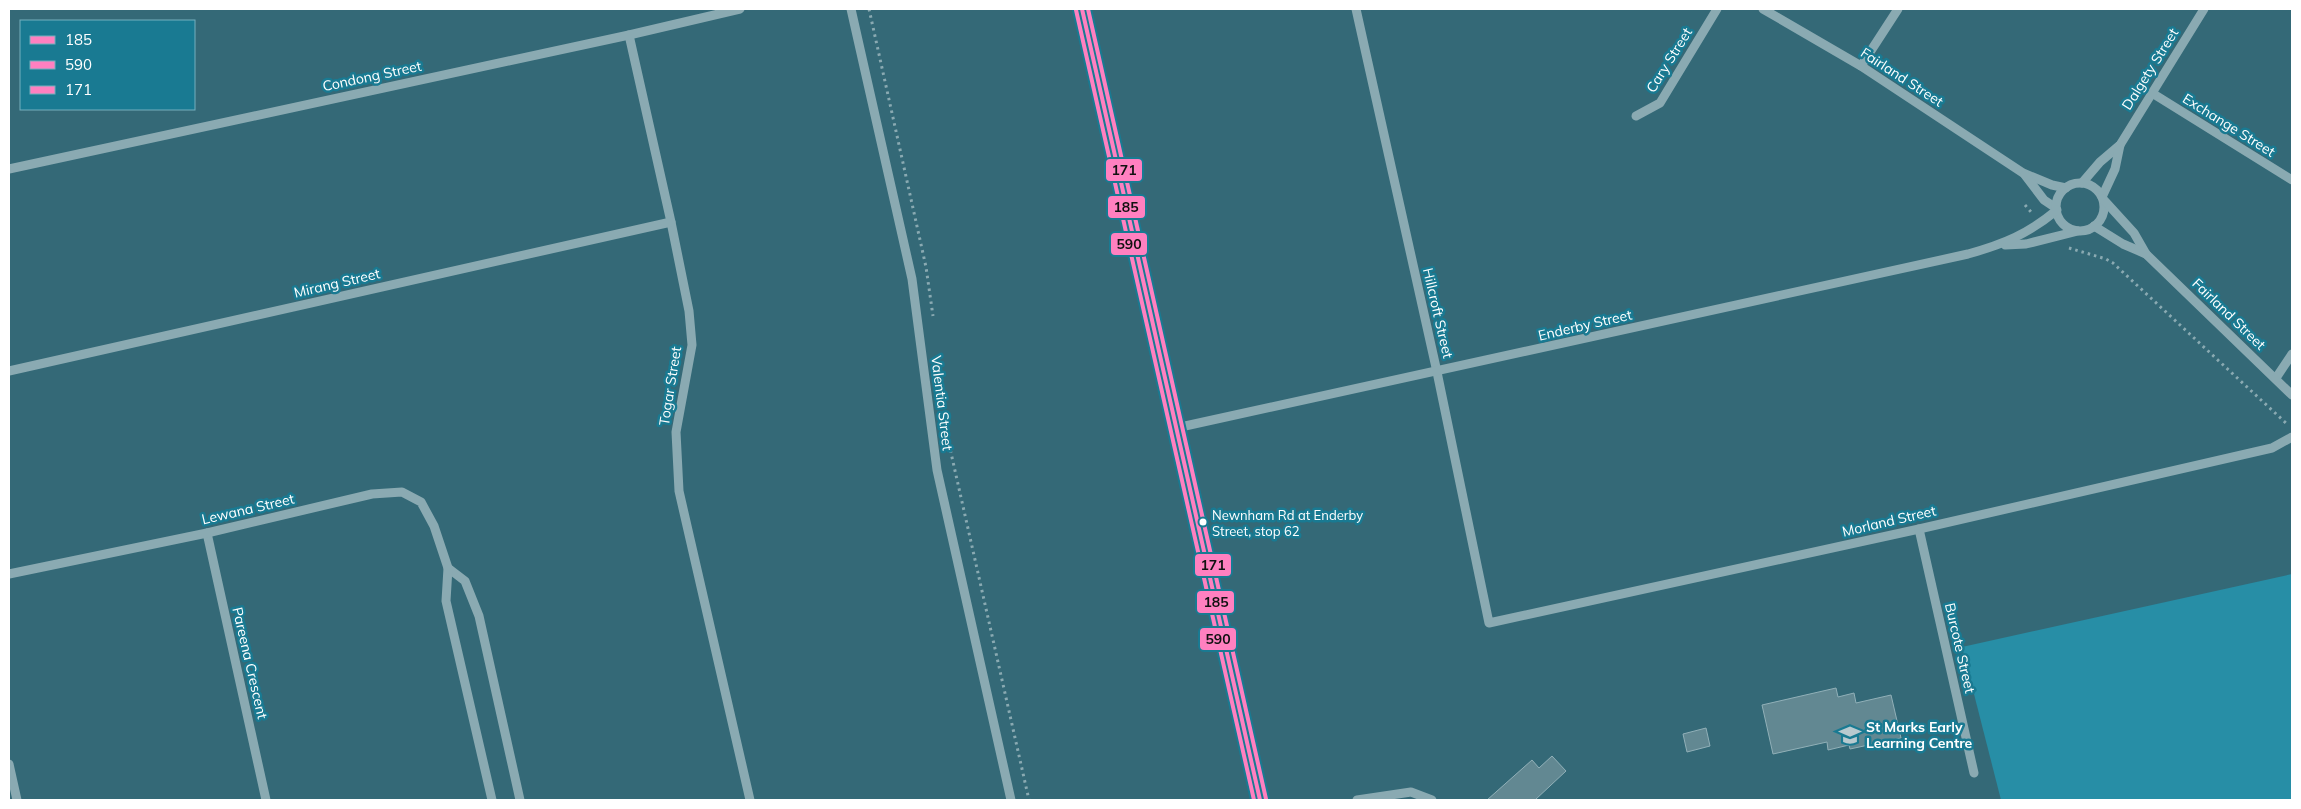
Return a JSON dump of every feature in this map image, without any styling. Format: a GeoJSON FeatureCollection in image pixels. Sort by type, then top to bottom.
{"type":"FeatureCollection","features":[{"type":"Feature","properties":{"kind":"main road"},"geometry":{"type":"LineString","coordinates":[[1082,9],[1260,800]]}},
{"type":"Feature","properties":{"kind":"street","name":"Condong Street"},"geometry":{"type":"LineString","coordinates":[[9,169],[629,35],[740,9]]}},
{"type":"Feature","properties":{"kind":"street","name":"Valentia Street"},"geometry":{"type":"LineString","coordinates":[[851,9],[912,279],[937,470],[1011,800]]}},
{"type":"Feature","properties":{"kind":"street","name":"Hillcroft Street"},"geometry":{"type":"LineString","coordinates":[[1356,9],[1437,372],[1490,623]]}},
{"type":"Feature","properties":{"kind":"street","name":"Cary Street"},"geometry":{"type":"LineString","coordinates":[[1636,116],[1660,102],[1717,9]]}},
{"type":"Feature","properties":{"kind":"street","name":"Fairland Street"},"geometry":{"type":"LineString","coordinates":[[1764,9],[1861,66],[2023,173],[2044,182],[2066,188]]}},
{"type":"Feature","properties":{"kind":"street"},"geometry":{"type":"LineString","coordinates":[[1861,66],[1898,9]]}},
{"type":"Feature","properties":{"kind":"street","name":"Dalgety Street"},"geometry":{"type":"LineString","coordinates":[[2082,184],[2100,162],[2120,145],[2204,9]]}},
{"type":"Feature","properties":{"kind":"street","name":"Togar Street"},"geometry":{"type":"LineString","coordinates":[[629,35],[689,311],[692,345],[676,432],[679,491],[750,800]]}},
{"type":"Feature","properties":{"kind":"street","name":"Exchange Street"},"geometry":{"type":"LineString","coordinates":[[2152,93],[2292,180]]}},
{"type":"Feature","properties":{"kind":"street","name":"Dalgety Street"},"geometry":{"type":"LineString","coordinates":[[2102,198],[2115,169],[2120,145]]}},
{"type":"Feature","properties":{"kind":"street","name":"Fairland Street"},"geometry":{"type":"LineString","coordinates":[[2023,173],[2044,200],[2056,209]]}},
{"type":"Feature","properties":{"kind":"street"},"geometry":{"type":"LineString","coordinates":[[2082,184],[2097,190],[2102,198],[2103,214],[2094,226],[2078,231],[2063,224],[2056,209],[2061,193],[2066,188],[2082,184]]}},
{"type":"Feature","properties":{"kind":"street","name":"Fairland Street"},"geometry":{"type":"LineString","coordinates":[[2102,198],[2134,233],[2146,254],[2292,395]]}},
{"type":"Feature","properties":{"kind":"street","name":"Enderby Street"},"geometry":{"type":"LineString","coordinates":[[2000,246],[2040,223],[2056,209]]}},
{"type":"Feature","properties":{"kind":"street","name":"Mirang Street"},"geometry":{"type":"LineString","coordinates":[[9,371],[671,222]]}},
{"type":"Feature","properties":{"kind":"street","name":"Fairland Street"},"geometry":{"type":"LineString","coordinates":[[2094,226],[2123,244],[2146,254]]}},
{"type":"Feature","properties":{"kind":"street","name":"Enderby Street"},"geometry":{"type":"LineString","coordinates":[[1176,428],[1437,372],[2000,246],[2026,244],[2078,231]]}},
{"type":"Feature","properties":{"kind":"street"},"geometry":{"type":"LineString","coordinates":[[2276,378],[2292,354]]}},
{"type":"Feature","properties":{"kind":"street","name":"Morland Street"},"geometry":{"type":"LineString","coordinates":[[1490,623],[1919,529],[2272,448],[2292,436]]}},
{"type":"Feature","properties":{"kind":"street","name":"Lewana Street"},"geometry":{"type":"LineString","coordinates":[[9,574],[206,533],[372,494],[402,492],[421,502],[434,526],[448,568],[446,601],[492,800]]}},
{"type":"Feature","properties":{"kind":"street","name":"Burcote Street"},"geometry":{"type":"LineString","coordinates":[[1919,529],[1974,772]]}},
{"type":"Feature","properties":{"kind":"street","name":"Pareena Crescent"},"geometry":{"type":"LineString","coordinates":[[206,533],[266,800]]}},
{"type":"Feature","properties":{"kind":"street"},"geometry":{"type":"LineString","coordinates":[[448,568],[465,581],[480,616],[520,800]]}},
{"type":"Feature","properties":{"kind":"street"},"geometry":{"type":"LineString","coordinates":[[9,764],[17,800]]}},
{"type":"Feature","properties":{"kind":"street"},"geometry":{"type":"LineString","coordinates":[[1357,800],[1399,792],[1411,792],[1432,800]]}},
{"type":"Feature","properties":{"kind":"path"},"geometry":{"type":"LineString","coordinates":[[869,9],[926,268],[933,324]]}},
{"type":"Feature","properties":{"kind":"path"},"geometry":{"type":"LineString","coordinates":[[2025,205],[2040,223]]}},
{"type":"Feature","properties":{"kind":"path"},"geometry":{"type":"LineString","coordinates":[[2052,238],[2060,246],[2106,259],[2113,263],[2292,429]]}},
{"type":"Feature","properties":{"kind":"path"},"geometry":{"type":"LineString","coordinates":[[948,439],[1029,800]]}},
{"type":"Feature","properties":{"kind":"shaded area"},"geometry":{"type":"Polygon","coordinates":[[[2292,574],[2292,800],[2001,800],[1962,647],[2292,574]]]}},
{"type":"Feature","properties":{"kind":"building"},"geometry":{"type":"Polygon","coordinates":[[[1836,688],[1838,697],[1854,693],[1856,703],[1891,695],[1901,738],[1850,749],[1849,745],[1828,750],[1827,742],[1773,754],[1762,705],[1836,688]]]}},
{"type":"Feature","properties":{"kind":"building"},"geometry":{"type":"Polygon","coordinates":[[[1706,728],[1710,746],[1687,752],[1683,734],[1706,728]]]}},
{"type":"Feature","properties":{"kind":"building"},"geometry":{"type":"Polygon","coordinates":[[[1552,756],[1566,771],[1535,800],[1487,800],[1532,760],[1539,768],[1552,756]]]}},
{"type":"Feature","properties":{"kind":"transit line","name":"185"},"geometry":{"type":"LineString","coordinates":[[1082,9],[1260,800]]}},
{"type":"Feature","properties":{"kind":"transit line","name":"171"},"geometry":{"type":"LineString","coordinates":[[1088,9],[1266,799]]}},
{"type":"Feature","properties":{"kind":"transit line","name":"590"},"geometry":{"type":"LineString","coordinates":[[1076,10],[1254,800]]}},
{"type":"Feature","properties":{"kind":"place","name":"Newnham Rd at Enderby Street, stop 62"},"geometry":{"type":"Point","coordinates":[1203,522]}},
{"type":"Feature","properties":{"kind":"place","name":"St Marks Early Learning Centre"},"geometry":{"type":"Point","coordinates":[1850,735]}}]}
